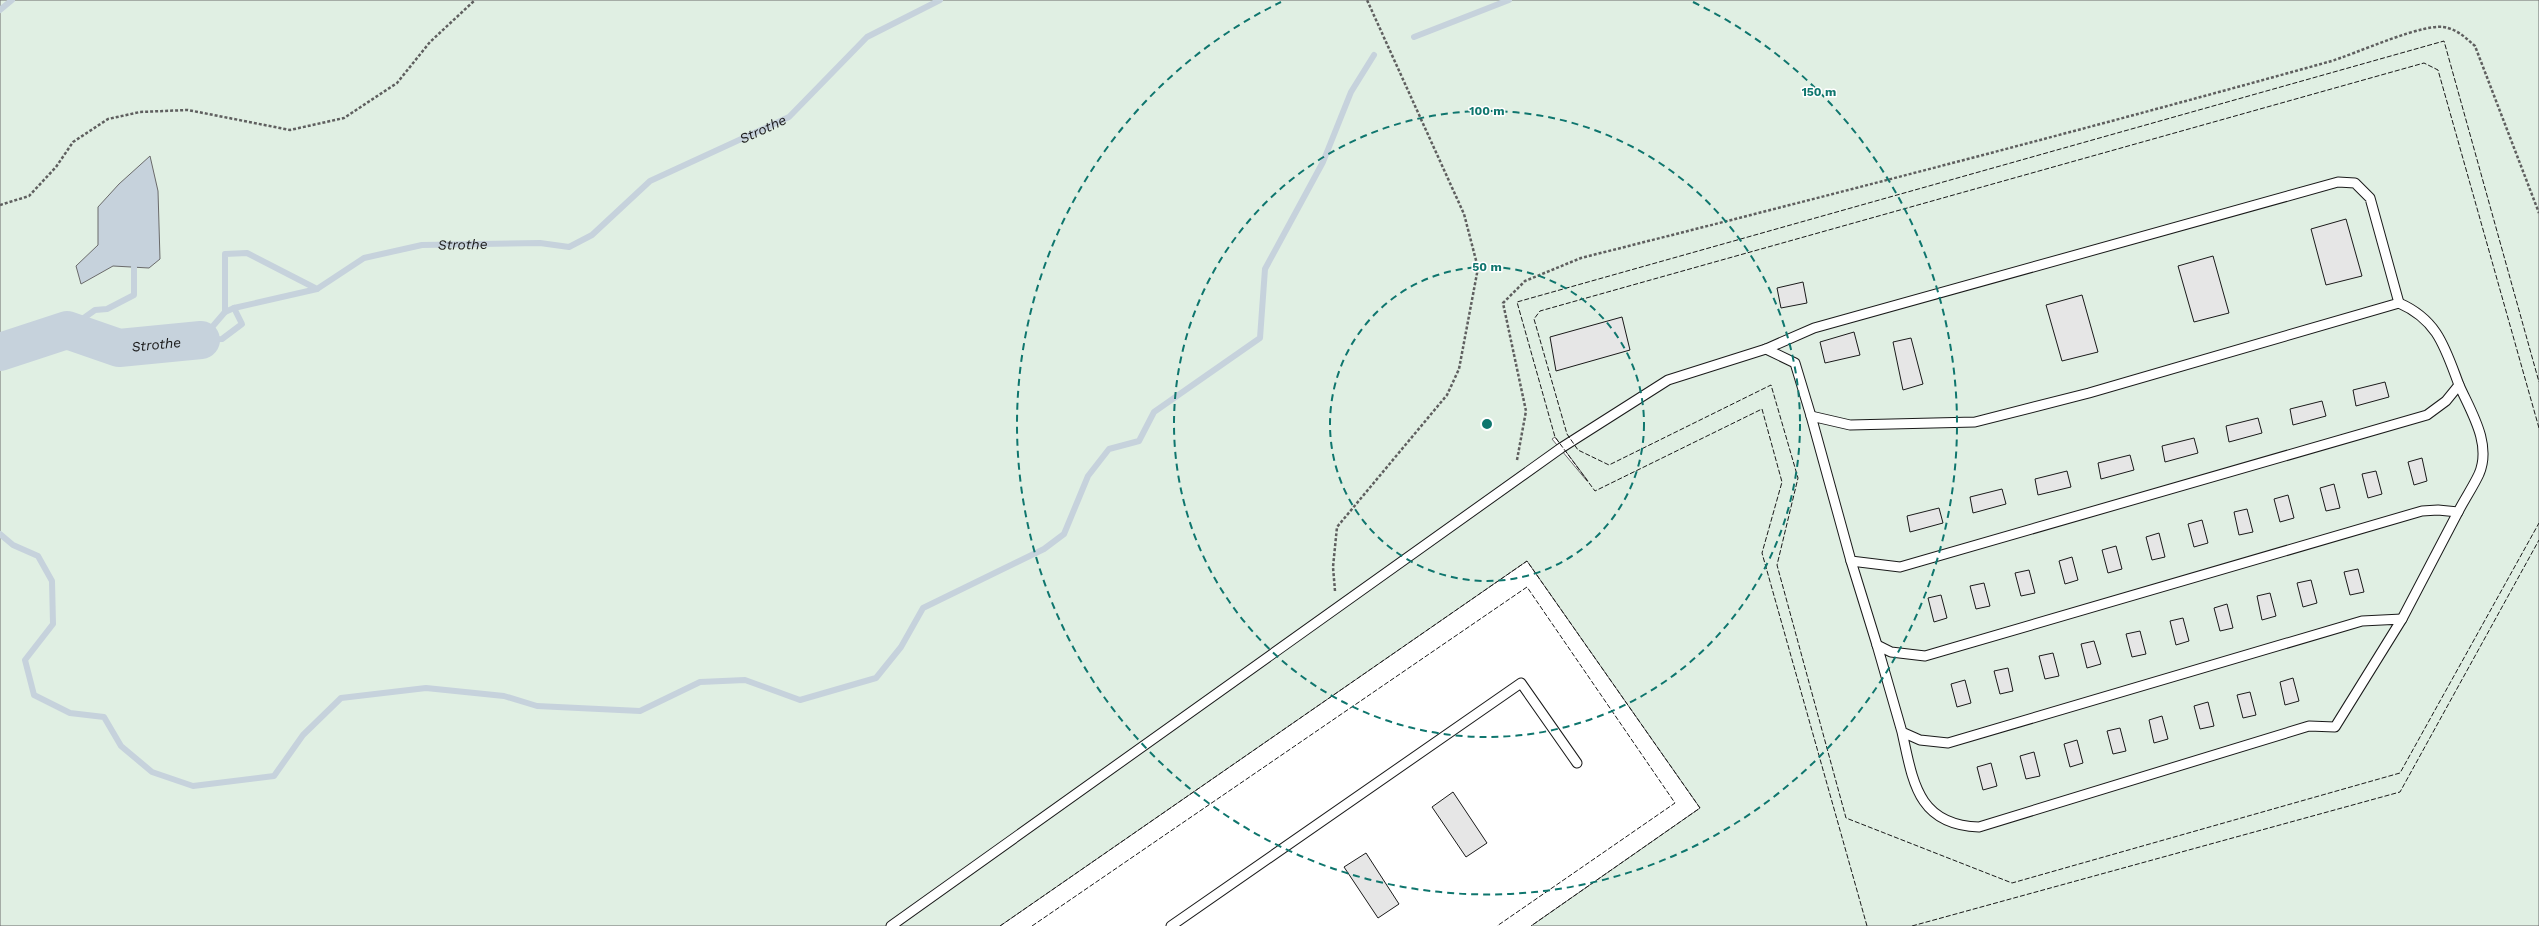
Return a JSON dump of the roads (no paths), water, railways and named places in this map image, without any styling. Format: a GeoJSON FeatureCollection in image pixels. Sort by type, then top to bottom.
{"type":"FeatureCollection","features":[{"type":"Feature","properties":{"kind":"lane"},"geometry":{"type":"LineString","coordinates":[[891,926],[1513,480],[1668,380],[1766,349],[1814,328],[2338,182],[2355,183],[2370,198],[2398,303]]}},
{"type":"Feature","properties":{"kind":"lane"},"geometry":{"type":"LineString","coordinates":[[1766,349],[1795,363],[1851,561],[1902,732],[1915,786],[1927,807],[1951,824],[1979,826],[2309,726],[2334,727],[2402,620],[2479,473],[2482,454],[2481,434],[2459,385],[2442,341],[2417,311],[2398,303],[2089,393],[1975,422],[1850,425],[1811,416]]}},
{"type":"Feature","properties":{"kind":"lane"},"geometry":{"type":"LineString","coordinates":[[1851,561],[1900,567],[2428,415],[2446,401],[2459,385]]}},
{"type":"Feature","properties":{"kind":"lane"},"geometry":{"type":"LineString","coordinates":[[1877,645],[1891,652],[1924,656],[2422,511],[2438,510],[2458,512]]}},
{"type":"Feature","properties":{"kind":"lane"},"geometry":{"type":"LineString","coordinates":[[1902,732],[1920,740],[1948,742],[2362,621],[2402,620]]}},
{"type":"Feature","properties":{"kind":"lane"},"geometry":{"type":"LineString","coordinates":[[1170,926],[1521,683],[1577,763]]}},
{"type":"Feature","properties":{"kind":"waterway"},"geometry":{"type":"LineString","coordinates":[[0,10],[12,0]]}},
{"type":"Feature","properties":{"kind":"waterway","name":"Strothe"},"geometry":{"type":"LineString","coordinates":[[201,340],[225,312],[225,254],[247,253],[317,289],[364,258],[422,245],[540,243],[569,247],[592,235],[650,181],[789,117],[867,37],[940,0]]}},
{"type":"Feature","properties":{"kind":"waterway"},"geometry":{"type":"LineString","coordinates":[[1414,37],[1509,0]]}},
{"type":"Feature","properties":{"kind":"waterway"},"geometry":{"type":"LineString","coordinates":[[0,534],[13,545],[38,556],[52,581],[53,624],[25,660],[34,695],[70,713],[104,717],[121,746],[152,772],[193,786],[274,776],[303,735],[341,698],[426,688],[504,696],[537,706],[640,711],[700,682],[745,680],[800,700],[876,678],[901,647],[923,608],[1044,549],[1064,534],[1088,476],[1109,449],[1139,441],[1154,412],[1260,338],[1265,269],[1323,162],[1351,92],[1374,55]]}},
{"type":"Feature","properties":{"kind":"waterway"},"geometry":{"type":"LineString","coordinates":[[67,330],[95,310],[107,309],[134,295],[134,267]]}},
{"type":"Feature","properties":{"kind":"waterway"},"geometry":{"type":"LineString","coordinates":[[225,312],[234,308],[317,289]]}},
{"type":"Feature","properties":{"kind":"waterway"},"geometry":{"type":"LineString","coordinates":[[201,340],[222,339],[242,324],[234,308]]}},
{"type":"Feature","properties":{"kind":"waterway","name":"Strothe"},"geometry":{"type":"LineString","coordinates":[[0,352],[67,330],[119,348],[201,340]]}}]}
